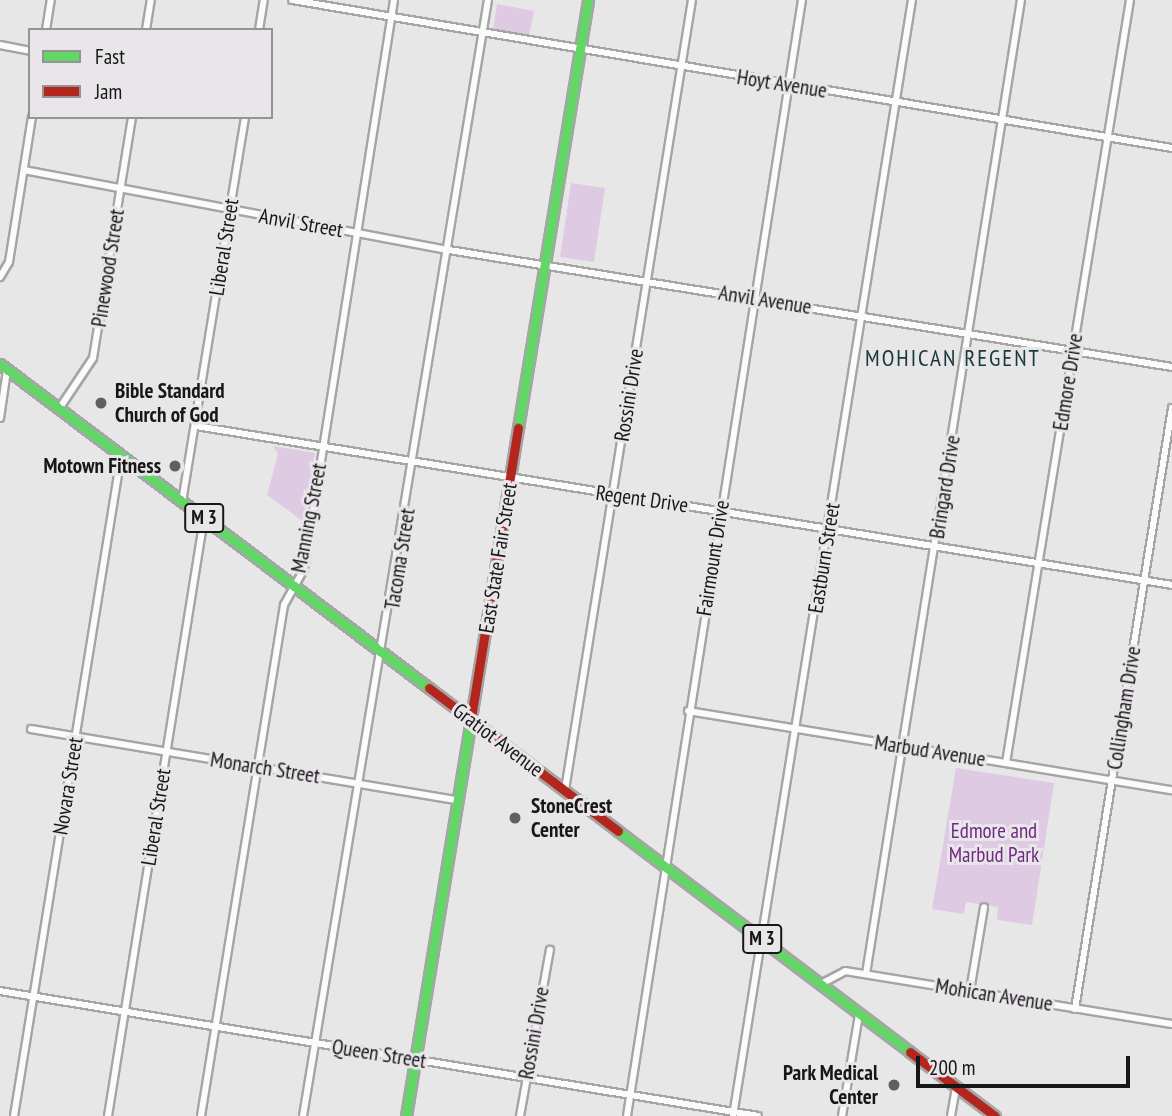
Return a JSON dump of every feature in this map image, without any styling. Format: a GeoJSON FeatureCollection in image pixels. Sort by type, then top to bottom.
{"type":"FeatureCollection","features":[{"type":"Feature","properties":{"kind":"main road","name":"East State Fair Street"},"geometry":{"type":"LineString","coordinates":[[407,1116],[588,0]]}},
{"type":"Feature","properties":{"kind":"main road","name":"Gratiot Avenue"},"geometry":{"type":"LineString","coordinates":[[4,367],[995,1116]]}},
{"type":"Feature","properties":{"kind":"street"},"geometry":{"type":"LineString","coordinates":[[46,28],[51,0]]}},
{"type":"Feature","properties":{"kind":"street"},"geometry":{"type":"LineString","coordinates":[[146,28],[151,0]]}},
{"type":"Feature","properties":{"kind":"street"},"geometry":{"type":"LineString","coordinates":[[259,28],[264,0]]}},
{"type":"Feature","properties":{"kind":"street","name":"Hoyt Avenue"},"geometry":{"type":"LineString","coordinates":[[292,0],[482,36],[1172,148]]}},
{"type":"Feature","properties":{"kind":"street","name":"Manning Street"},"geometry":{"type":"LineString","coordinates":[[201,1116],[284,605],[303,569],[394,0]]}},
{"type":"Feature","properties":{"kind":"street","name":"Tacoma Street"},"geometry":{"type":"LineString","coordinates":[[303,1116],[357,783],[415,462],[488,0]]}},
{"type":"Feature","properties":{"kind":"street","name":"Rossini Drive"},"geometry":{"type":"LineString","coordinates":[[565,790],[692,0]]}},
{"type":"Feature","properties":{"kind":"street","name":"Fairmount Drive"},"geometry":{"type":"LineString","coordinates":[[627,1116],[688,711],[802,0]]}},
{"type":"Feature","properties":{"kind":"street","name":"Eastburn Street"},"geometry":{"type":"LineString","coordinates":[[733,1114],[912,0]]}},
{"type":"Feature","properties":{"kind":"street","name":"Bringard Drive"},"geometry":{"type":"LineString","coordinates":[[866,974],[1021,0]]}},
{"type":"Feature","properties":{"kind":"street","name":"Edmore Drive"},"geometry":{"type":"LineString","coordinates":[[1006,763],[1130,0]]}},
{"type":"Feature","properties":{"kind":"street"},"geometry":{"type":"LineString","coordinates":[[0,45],[28,51]]}},
{"type":"Feature","properties":{"kind":"street"},"geometry":{"type":"LineString","coordinates":[[0,277],[9,262],[32,119]]}},
{"type":"Feature","properties":{"kind":"street","name":"Pinewood Street"},"geometry":{"type":"LineString","coordinates":[[59,409],[93,358],[132,119]]}},
{"type":"Feature","properties":{"kind":"street","name":"Liberal Street"},"geometry":{"type":"LineString","coordinates":[[182,502],[245,119]]}},
{"type":"Feature","properties":{"kind":"street"},"geometry":{"type":"LineString","coordinates":[[24,170],[121,189]]}},
{"type":"Feature","properties":{"kind":"street","name":"Anvil Street"},"geometry":{"type":"LineString","coordinates":[[121,189],[357,233]]}},
{"type":"Feature","properties":{"kind":"street","name":"Anvil Avenue"},"geometry":{"type":"LineString","coordinates":[[357,233],[1172,367]]}},
{"type":"Feature","properties":{"kind":"street"},"geometry":{"type":"LineString","coordinates":[[0,418],[4,367]]}},
{"type":"Feature","properties":{"kind":"street","name":"Collingham Drive"},"geometry":{"type":"LineString","coordinates":[[1075,1009],[1172,408]]}},
{"type":"Feature","properties":{"kind":"street","name":"Regent Drive"},"geometry":{"type":"LineString","coordinates":[[196,426],[1172,585]]}},
{"type":"Feature","properties":{"kind":"street","name":"Novara Street"},"geometry":{"type":"LineString","coordinates":[[14,1116],[121,456]]}},
{"type":"Feature","properties":{"kind":"street","name":"Liberal Street"},"geometry":{"type":"LineString","coordinates":[[108,1116],[204,518]]}},
{"type":"Feature","properties":{"kind":"street","name":"Marbud Avenue"},"geometry":{"type":"LineString","coordinates":[[688,711],[1172,790]]}},
{"type":"Feature","properties":{"kind":"street","name":"Monarch Street"},"geometry":{"type":"LineString","coordinates":[[32,729],[457,800]]}},
{"type":"Feature","properties":{"kind":"street"},"geometry":{"type":"LineString","coordinates":[[970,991],[984,906]]}},
{"type":"Feature","properties":{"kind":"street","name":"Rossini Drive"},"geometry":{"type":"LineString","coordinates":[[520,1116],[550,950]]}},
{"type":"Feature","properties":{"kind":"street","name":"Mohican Avenue"},"geometry":{"type":"LineString","coordinates":[[821,984],[836,972],[866,974],[1172,1024]]}},
{"type":"Feature","properties":{"kind":"street","name":"Queen Street"},"geometry":{"type":"LineString","coordinates":[[0,991],[758,1116]]}},
{"type":"Feature","properties":{"kind":"street"},"geometry":{"type":"LineString","coordinates":[[842,1116],[859,1012]]}},
{"type":"Feature","properties":{"kind":"street"},"geometry":{"type":"LineString","coordinates":[[951,1116],[956,1087]]}},
{"type":"Feature","properties":{"kind":"green space"},"geometry":{"type":"Polygon","coordinates":[[[497,4],[534,11],[529,36],[493,30],[497,4]]]}},
{"type":"Feature","properties":{"kind":"green space"},"geometry":{"type":"Polygon","coordinates":[[[571,183],[605,188],[594,262],[560,257],[571,183]]]}},
{"type":"Feature","properties":{"kind":"green space"},"geometry":{"type":"Polygon","coordinates":[[[273,446],[315,453],[304,522],[267,495],[278,454],[273,446]]]}},
{"type":"Feature","properties":{"kind":"green space","name":"Edmore and Marbud Park"},"geometry":{"type":"Polygon","coordinates":[[[956,768],[1054,783],[1032,925],[997,920],[998,907],[966,902],[964,914],[932,909],[956,768]]]}},
{"type":"Feature","properties":{"kind":"traffic: fast"},"geometry":{"type":"LineString","coordinates":[[518,428],[588,0]]}},
{"type":"Feature","properties":{"kind":"traffic: fast"},"geometry":{"type":"LineString","coordinates":[[0,364],[429,688]]}},
{"type":"Feature","properties":{"kind":"traffic: fast"},"geometry":{"type":"LineString","coordinates":[[406,1116],[471,718]]}},
{"type":"Feature","properties":{"kind":"traffic: fast"},"geometry":{"type":"LineString","coordinates":[[618,831],[910,1052]]}},
{"type":"Feature","properties":{"kind":"traffic: jam"},"geometry":{"type":"LineString","coordinates":[[471,718],[518,428]]}},
{"type":"Feature","properties":{"kind":"traffic: jam"},"geometry":{"type":"LineString","coordinates":[[429,688],[618,831]]}},
{"type":"Feature","properties":{"kind":"traffic: jam"},"geometry":{"type":"LineString","coordinates":[[910,1052],[995,1116]]}},
{"type":"Feature","properties":{"kind":"place","name":"Bible Standard Church of God"},"geometry":{"type":"Point","coordinates":[101,403]}},
{"type":"Feature","properties":{"kind":"place","name":"Motown Fitness"},"geometry":{"type":"Point","coordinates":[175,466]}},
{"type":"Feature","properties":{"kind":"place","name":"StoneCrest Center"},"geometry":{"type":"Point","coordinates":[515,818]}},
{"type":"Feature","properties":{"kind":"place","name":"Park Medical Center"},"geometry":{"type":"Point","coordinates":[894,1085]}},
{"type":"Feature","properties":{"kind":"district","name":"MOHICAN REGENT"},"geometry":{"type":"Point","coordinates":[953,358]}}]}
